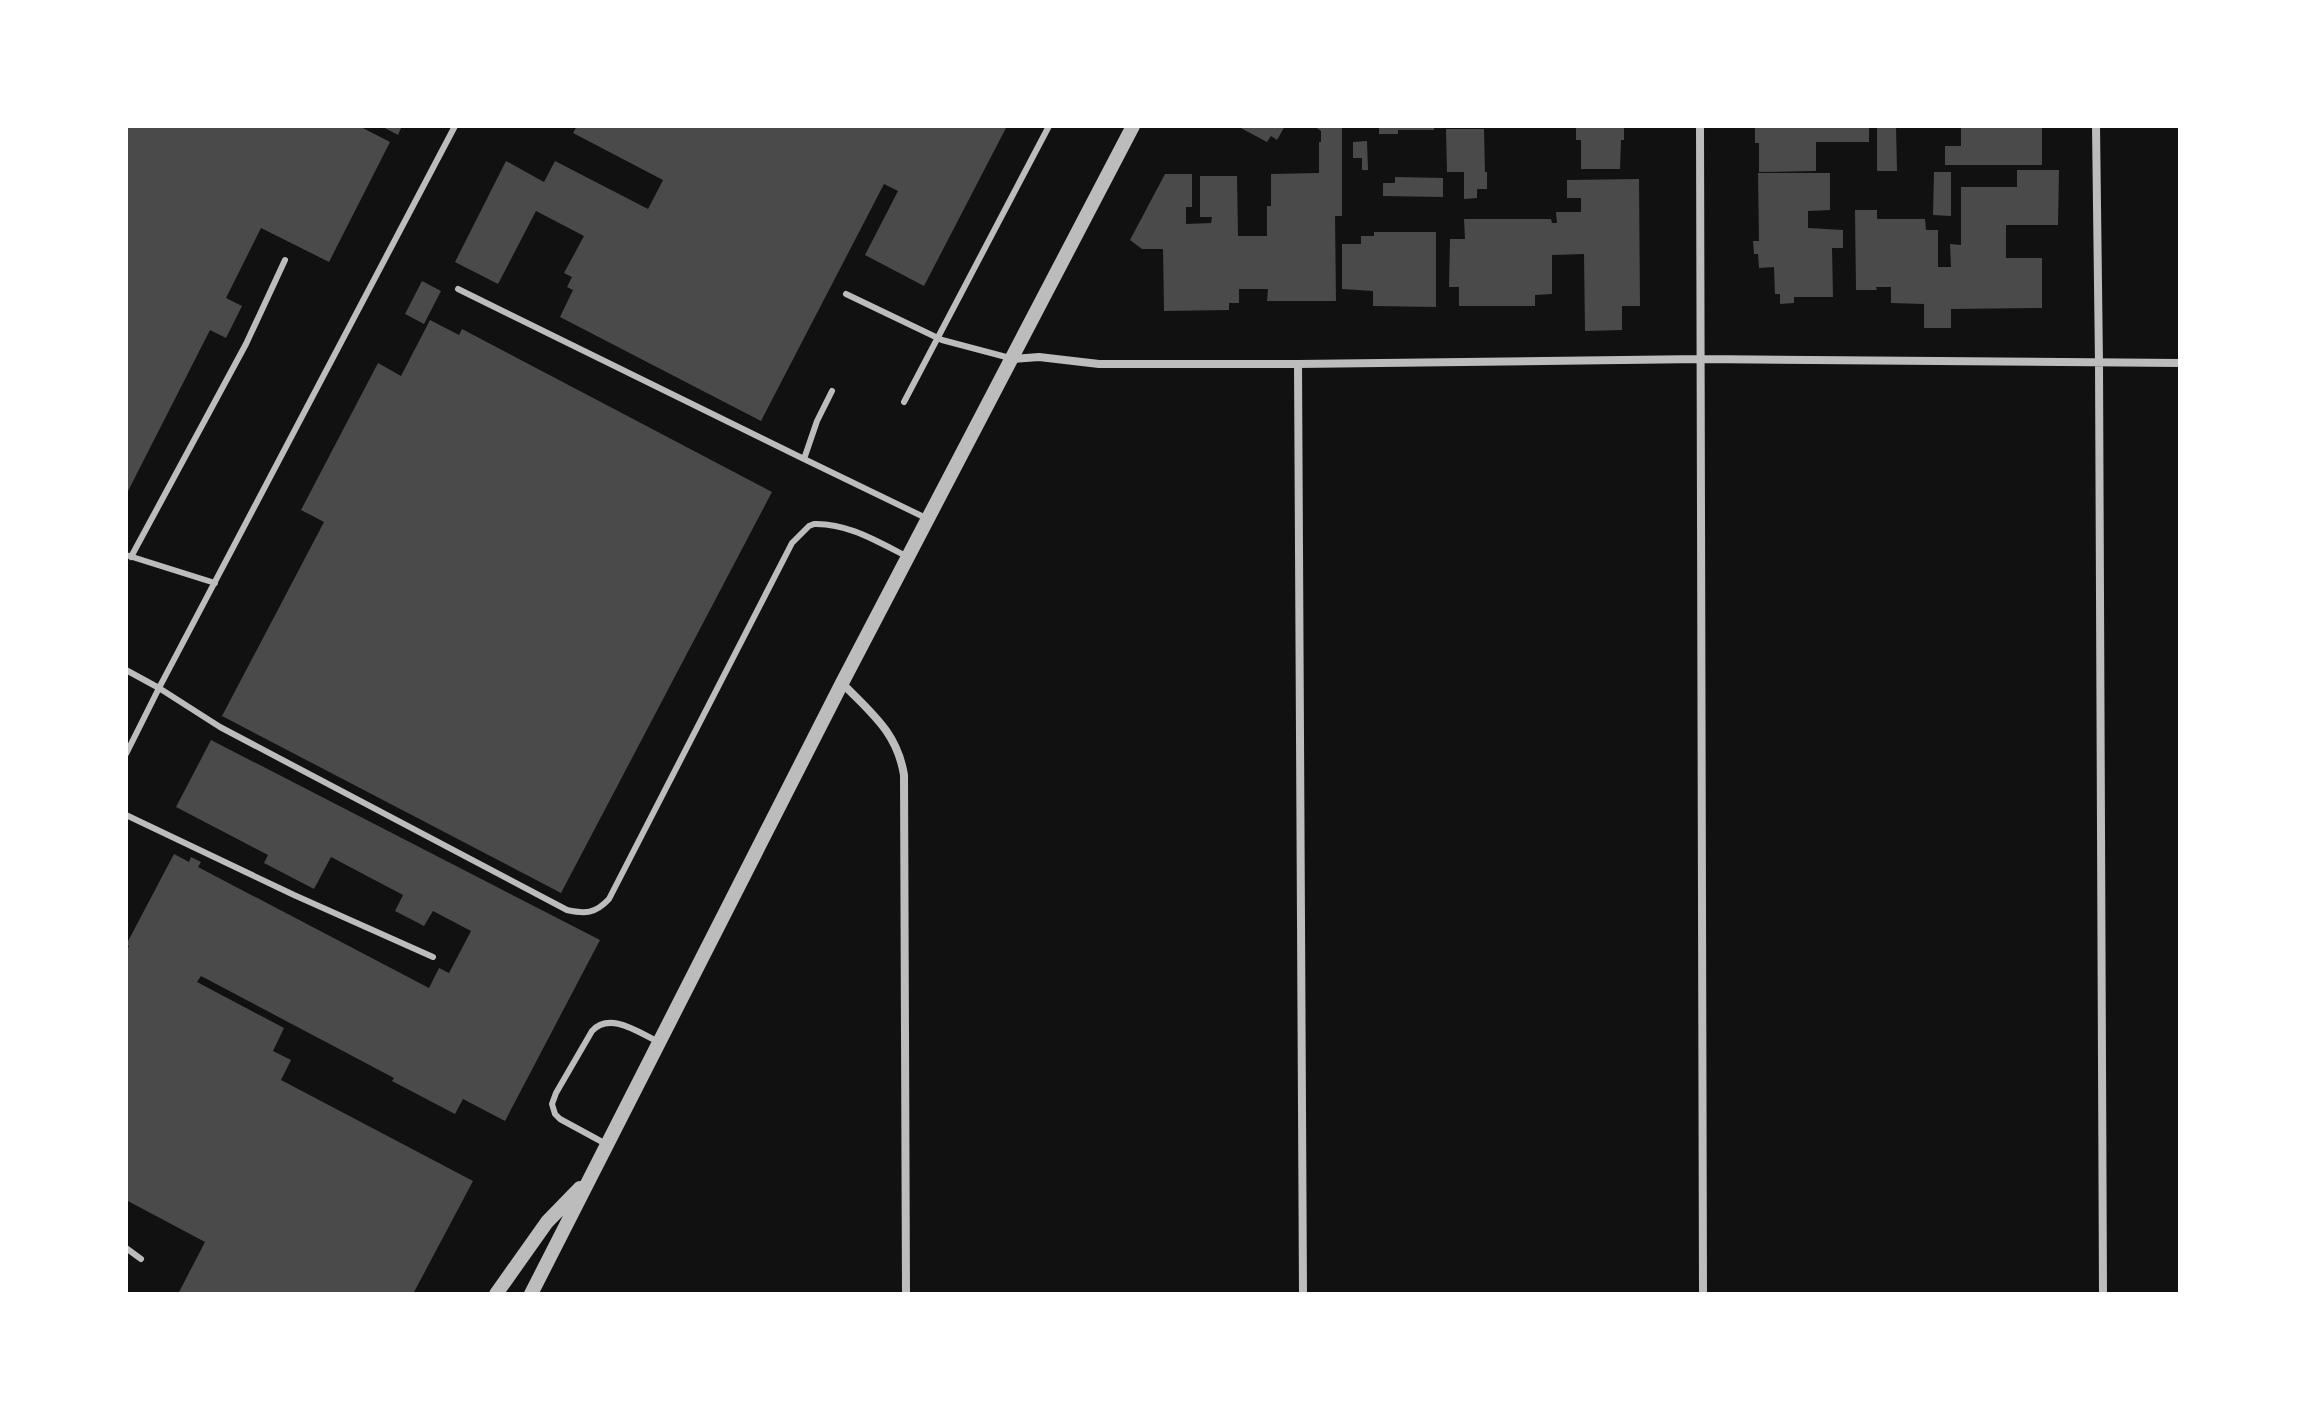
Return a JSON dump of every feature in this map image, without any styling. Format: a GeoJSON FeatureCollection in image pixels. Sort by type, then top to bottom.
{"type":"FeatureCollection","features":[{"type":"Feature","properties":{"kind":"street"},"geometry":{"type":"LineString","coordinates":[[531,1294],[842,683],[1133,126]]}},
{"type":"Feature","properties":{"kind":"street"},"geometry":{"type":"LineString","coordinates":[[1700,126],[1703,1294]]}},
{"type":"Feature","properties":{"kind":"street"},"geometry":{"type":"LineString","coordinates":[[2096,126],[2103,1294]]}},
{"type":"Feature","properties":{"kind":"street"},"geometry":{"type":"LineString","coordinates":[[1012,359],[1039,357],[1099,364],[1701,359],[2180,363]]}},
{"type":"Feature","properties":{"kind":"street"},"geometry":{"type":"LineString","coordinates":[[1298,364],[1303,1294]]}},
{"type":"Feature","properties":{"kind":"street"},"geometry":{"type":"LineString","coordinates":[[842,683],[883,724],[901,758],[904,775],[906,1294]]}},
{"type":"Feature","properties":{"kind":"street"},"geometry":{"type":"LineString","coordinates":[[496,1294],[547,1222],[589,1178]]}},
{"type":"Feature","properties":{"kind":"lane"},"geometry":{"type":"LineString","coordinates":[[126,754],[455,126]]}},
{"type":"Feature","properties":{"kind":"lane"},"geometry":{"type":"LineString","coordinates":[[904,402],[1049,126]]}},
{"type":"Feature","properties":{"kind":"lane"},"geometry":{"type":"LineString","coordinates":[[215,583],[128,556],[246,344],[285,260]]}},
{"type":"Feature","properties":{"kind":"lane"},"geometry":{"type":"LineString","coordinates":[[458,289],[928,519]]}},
{"type":"Feature","properties":{"kind":"lane"},"geometry":{"type":"LineString","coordinates":[[846,294],[938,338],[1012,359]]}},
{"type":"Feature","properties":{"kind":"lane"},"geometry":{"type":"LineString","coordinates":[[804,459],[817,421],[832,391]]}},
{"type":"Feature","properties":{"kind":"lane"},"geometry":{"type":"LineString","coordinates":[[126,670],[220,727],[567,910],[586,913],[601,908],[609,899],[799,535],[814,524],[839,527],[855,531],[908,557]]}},
{"type":"Feature","properties":{"kind":"lane"},"geometry":{"type":"LineString","coordinates":[[126,815],[433,957]]}},
{"type":"Feature","properties":{"kind":"lane"},"geometry":{"type":"LineString","coordinates":[[607,1145],[555,1114],[552,1104],[556,1093],[599,1024],[614,1022],[659,1042]]}},
{"type":"Feature","properties":{"kind":"lane"},"geometry":{"type":"LineString","coordinates":[[126,1248],[141,1259]]}},
{"type":"Feature","properties":{"kind":"building"},"geometry":{"type":"Polygon","coordinates":[[[126,126],[359,126],[390,142],[329,262],[261,228],[226,298],[242,306],[226,338],[210,330],[126,495],[126,126]]]}},
{"type":"Feature","properties":{"kind":"building"},"geometry":{"type":"Polygon","coordinates":[[[381,126],[402,126],[398,135],[381,126]]]}},
{"type":"Feature","properties":{"kind":"building"},"geometry":{"type":"Polygon","coordinates":[[[577,126],[1007,126],[924,286],[865,255],[898,191],[884,184],[761,421],[560,317],[573,290],[567,287],[572,277],[564,273],[584,236],[536,211],[498,284],[455,262],[506,161],[544,182],[555,161],[648,209],[663,180],[573,133],[577,126]]]}},
{"type":"Feature","properties":{"kind":"building"},"geometry":{"type":"Polygon","coordinates":[[[1237,126],[1285,126],[1277,140],[1271,136],[1267,142],[1237,126]]]}},
{"type":"Feature","properties":{"kind":"building"},"geometry":{"type":"Polygon","coordinates":[[[1314,126],[1342,126],[1342,216],[1335,216],[1336,301],[1267,301],[1268,289],[1239,289],[1239,303],[1229,303],[1229,310],[1164,311],[1163,249],[1142,249],[1130,240],[1165,174],[1192,174],[1192,207],[1186,207],[1186,224],[1211,223],[1212,217],[1200,217],[1200,176],[1237,176],[1238,236],[1267,236],[1271,174],[1319,173],[1321,131],[1314,126]]]}},
{"type":"Feature","properties":{"kind":"building"},"geometry":{"type":"Polygon","coordinates":[[[1379,126],[1434,126],[1434,130],[1398,130],[1398,134],[1379,134],[1379,126]]]}},
{"type":"Feature","properties":{"kind":"building"},"geometry":{"type":"Polygon","coordinates":[[[1576,126],[1624,126],[1620,169],[1581,169],[1581,140],[1576,140],[1576,126]]]}},
{"type":"Feature","properties":{"kind":"building"},"geometry":{"type":"Polygon","coordinates":[[[1755,126],[1869,126],[1869,142],[1816,142],[1816,171],[1759,172],[1759,143],[1755,143],[1755,126]]]}},
{"type":"Feature","properties":{"kind":"building"},"geometry":{"type":"Polygon","coordinates":[[[1877,126],[1896,126],[1897,171],[1877,171],[1877,126]]]}},
{"type":"Feature","properties":{"kind":"building"},"geometry":{"type":"Polygon","coordinates":[[[1961,126],[2042,126],[2042,165],[1945,165],[1945,146],[1961,146],[1961,126]]]}},
{"type":"Feature","properties":{"kind":"building"},"geometry":{"type":"Polygon","coordinates":[[[1446,129],[1484,129],[1487,189],[1477,189],[1477,198],[1464,199],[1464,172],[1447,172],[1446,129]]]}},
{"type":"Feature","properties":{"kind":"building"},"geometry":{"type":"Polygon","coordinates":[[[1367,141],[1368,170],[1362,170],[1362,158],[1353,158],[1353,142],[1367,141]]]}},
{"type":"Feature","properties":{"kind":"building"},"geometry":{"type":"Polygon","coordinates":[[[2017,170],[2059,170],[2058,225],[2006,225],[2006,258],[2042,258],[2042,308],[1951,309],[1951,328],[1924,328],[1924,304],[1891,303],[1891,287],[1856,290],[1855,210],[1877,210],[1877,219],[1925,219],[1926,230],[1938,230],[1938,267],[1951,267],[1950,244],[1961,245],[1961,187],[2017,187],[2017,170]]]}},
{"type":"Feature","properties":{"kind":"building"},"geometry":{"type":"Polygon","coordinates":[[[1934,172],[1951,172],[1951,216],[1933,215],[1934,172]]]}},
{"type":"Feature","properties":{"kind":"building"},"geometry":{"type":"Polygon","coordinates":[[[1758,173],[1830,173],[1830,210],[1808,211],[1808,228],[1843,230],[1843,248],[1832,248],[1833,297],[1794,297],[1794,303],[1780,304],[1780,294],[1775,294],[1774,267],[1759,268],[1758,254],[1754,254],[1753,241],[1759,241],[1758,173]]]}},
{"type":"Feature","properties":{"kind":"building"},"geometry":{"type":"Polygon","coordinates":[[[1395,177],[1443,178],[1443,197],[1383,196],[1383,183],[1395,183],[1395,177]]]}},
{"type":"Feature","properties":{"kind":"building"},"geometry":{"type":"Polygon","coordinates":[[[1639,179],[1640,306],[1622,306],[1622,330],[1585,331],[1584,254],[1552,255],[1552,294],[1535,295],[1535,306],[1459,306],[1459,287],[1449,287],[1450,239],[1465,239],[1464,219],[1551,219],[1552,223],[1557,223],[1556,212],[1581,212],[1581,198],[1567,198],[1567,180],[1639,179]]]}},
{"type":"Feature","properties":{"kind":"building"},"geometry":{"type":"Polygon","coordinates":[[[1374,232],[1436,232],[1436,307],[1373,306],[1373,291],[1342,289],[1342,244],[1361,244],[1361,236],[1374,236],[1374,232]]]}},
{"type":"Feature","properties":{"kind":"building"},"geometry":{"type":"Polygon","coordinates":[[[422,281],[441,291],[424,324],[405,314],[422,281]]]}},
{"type":"Feature","properties":{"kind":"building"},"geometry":{"type":"Polygon","coordinates":[[[430,320],[459,335],[462,329],[772,492],[561,893],[222,716],[324,522],[301,510],[378,363],[401,376],[430,320]]]}},
{"type":"Feature","properties":{"kind":"building"},"geometry":{"type":"Polygon","coordinates":[[[211,740],[600,940],[505,1121],[463,1099],[455,1114],[392,1081],[394,1078],[201,976],[197,982],[284,1028],[273,1051],[291,1060],[281,1080],[473,1181],[413,1294],[178,1294],[205,1242],[126,1200],[126,952],[129,946],[126,945],[174,854],[189,862],[191,857],[201,862],[198,867],[429,988],[439,968],[449,973],[471,931],[433,911],[424,926],[395,911],[403,895],[331,857],[314,889],[264,863],[268,855],[176,807],[211,740]]]}}]}
